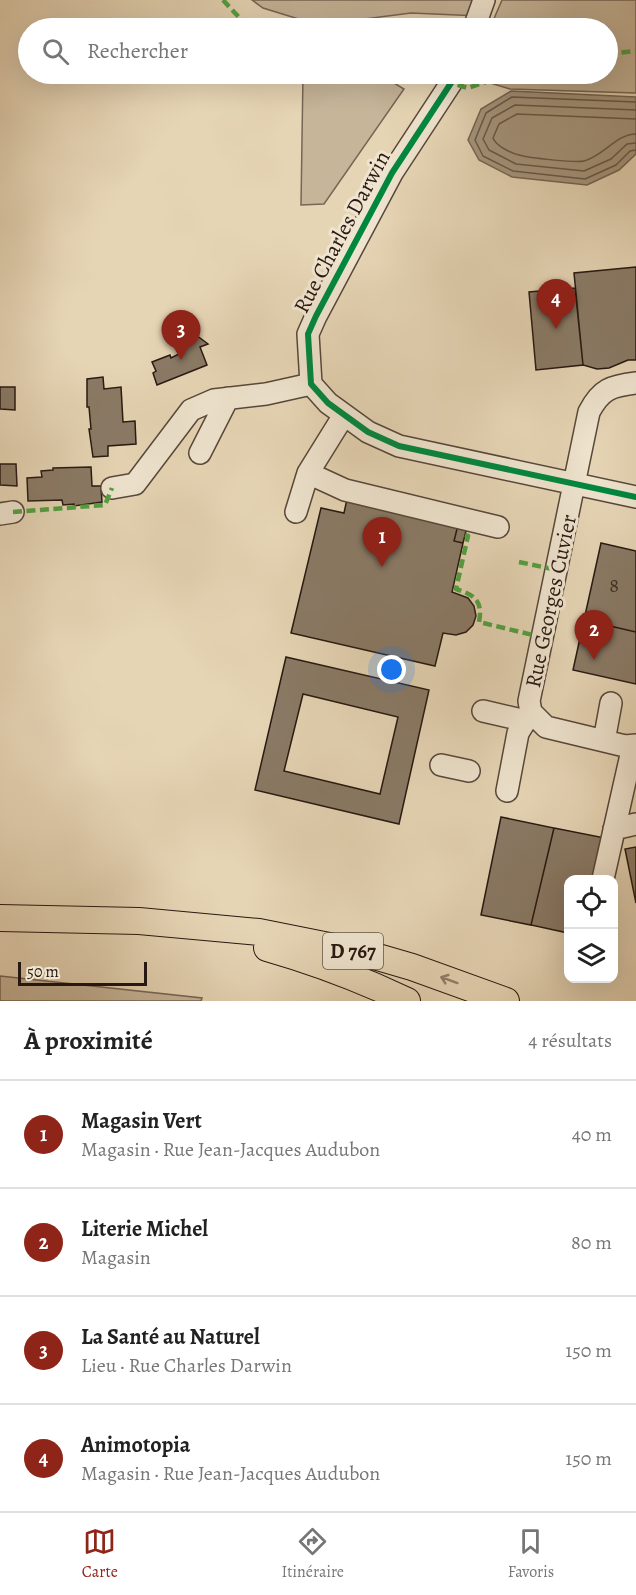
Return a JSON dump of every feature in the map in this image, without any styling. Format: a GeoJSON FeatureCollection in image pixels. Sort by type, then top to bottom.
{"type":"FeatureCollection","features":[{"type":"Feature","properties":{"kind":"main road","name":"D 767"},"geometry":{"type":"LineString","coordinates":[[0,918],[139,921],[259,932],[364,953],[412,967],[506,1001]]}},
{"type":"Feature","properties":{"kind":"main road","name":"D 767"},"geometry":{"type":"LineString","coordinates":[[197,927],[312,961],[359,978],[407,1001]]}},
{"type":"Feature","properties":{"kind":"street"},"geometry":{"type":"LineString","coordinates":[[478,18],[484,0]]}},
{"type":"Feature","properties":{"kind":"street","name":"Rue Charles Darwin"},"geometry":{"type":"LineString","coordinates":[[311,384],[308,334],[316,316],[392,173],[450,84]]}},
{"type":"Feature","properties":{"kind":"street"},"geometry":{"type":"LineString","coordinates":[[112,488],[135,484],[191,410],[214,400],[266,394],[311,384],[328,403],[368,432],[399,446],[636,497]]}},
{"type":"Feature","properties":{"kind":"street","name":"Rue Georges Cuvier"},"geometry":{"type":"LineString","coordinates":[[634,389],[613,386],[598,397],[589,412],[529,700],[528,717],[546,727],[625,746],[634,745]]}},
{"type":"Feature","properties":{"kind":"street"},"geometry":{"type":"LineString","coordinates":[[200,453],[228,398]]}},
{"type":"Feature","properties":{"kind":"street"},"geometry":{"type":"LineString","coordinates":[[296,512],[308,473],[344,415]]}},
{"type":"Feature","properties":{"kind":"street"},"geometry":{"type":"LineString","coordinates":[[308,473],[345,490],[418,502],[498,527]]}},
{"type":"Feature","properties":{"kind":"street"},"geometry":{"type":"LineString","coordinates":[[604,741],[611,703]]}},
{"type":"Feature","properties":{"kind":"street"},"geometry":{"type":"LineString","coordinates":[[483,711],[528,717],[518,733],[518,767],[507,791]]}},
{"type":"Feature","properties":{"kind":"street"},"geometry":{"type":"LineString","coordinates":[[604,875],[634,745]]}},
{"type":"Feature","properties":{"kind":"street"},"geometry":{"type":"LineString","coordinates":[[441,765],[469,771]]}},
{"type":"Feature","properties":{"kind":"shaded area"},"geometry":{"type":"Polygon","coordinates":[[[252,0],[478,0],[479,16],[411,13],[372,18],[295,18],[263,8],[252,0]]]}},
{"type":"Feature","properties":{"kind":"shaded area"},"geometry":{"type":"Polygon","coordinates":[[[502,0],[636,0],[636,93],[510,89],[494,84],[618,84],[618,18],[494,18],[502,0]]]}},
{"type":"Feature","properties":{"kind":"shaded area"},"geometry":{"type":"Polygon","coordinates":[[[303,84],[396,84],[404,89],[324,204],[301,205],[303,84]]]}},
{"type":"Feature","properties":{"kind":"shaded area"},"geometry":{"type":"Polygon","coordinates":[[[0,976],[202,998],[201,1001],[0,1001],[0,976]]]}},
{"type":"Feature","properties":{"kind":"water"},"geometry":{"type":"Polygon","coordinates":[[[511,91],[636,97],[636,154],[619,170],[587,185],[512,177],[479,160],[468,140],[481,109],[511,91]]]}},
{"type":"Feature","properties":{"kind":"building"},"geometry":{"type":"Polygon","coordinates":[[[636,267],[636,360],[628,360],[609,368],[597,369],[583,365],[574,273],[636,267]]]}},
{"type":"Feature","properties":{"kind":"building"},"geometry":{"type":"Polygon","coordinates":[[[575,288],[583,365],[536,370],[529,292],[575,288]]]}},
{"type":"Feature","properties":{"kind":"building"},"geometry":{"type":"Polygon","coordinates":[[[196,335],[208,344],[200,347],[207,365],[157,385],[153,373],[156,371],[152,362],[170,355],[171,358],[181,353],[177,343],[196,335]]]}},
{"type":"Feature","properties":{"kind":"building"},"geometry":{"type":"Polygon","coordinates":[[[103,377],[104,389],[121,387],[123,422],[135,421],[136,444],[108,446],[108,456],[93,457],[89,407],[87,407],[87,379],[103,377]]]}},
{"type":"Feature","properties":{"kind":"building"},"geometry":{"type":"Polygon","coordinates":[[[0,387],[15,387],[15,410],[0,409],[0,387]]]}},
{"type":"Feature","properties":{"kind":"building"},"geometry":{"type":"Polygon","coordinates":[[[0,464],[16,464],[17,486],[0,485],[0,464]]]}},
{"type":"Feature","properties":{"kind":"building"},"geometry":{"type":"Polygon","coordinates":[[[91,467],[92,486],[101,486],[102,502],[74,506],[74,504],[63,505],[62,500],[28,501],[27,478],[42,477],[41,471],[53,470],[53,468],[91,467]]]}},
{"type":"Feature","properties":{"kind":"building"},"geometry":{"type":"Polygon","coordinates":[[[347,499],[458,525],[454,541],[463,543],[452,592],[468,598],[474,606],[476,616],[473,625],[466,632],[456,635],[443,633],[435,666],[291,633],[321,508],[344,513],[347,499]]]}},
{"type":"Feature","properties":{"kind":"building"},"geometry":{"type":"Polygon","coordinates":[[[458,525],[467,527],[463,543],[454,541],[458,525]]]}},
{"type":"Feature","properties":{"kind":"building"},"geometry":{"type":"Polygon","coordinates":[[[601,543],[636,551],[636,632],[584,620],[601,543]]]}},
{"type":"Feature","properties":{"kind":"building"},"geometry":{"type":"Polygon","coordinates":[[[584,620],[636,632],[636,684],[573,670],[584,620]]]}},
{"type":"Feature","properties":{"kind":"building"},"geometry":{"type":"Polygon","coordinates":[[[286,657],[429,690],[399,824],[255,790],[286,657]],[[303,694],[284,771],[380,794],[398,717],[303,694]]]}},
{"type":"Feature","properties":{"kind":"building"},"geometry":{"type":"Polygon","coordinates":[[[501,817],[554,828],[531,925],[481,915],[501,817]]]}},
{"type":"Feature","properties":{"kind":"building"},"geometry":{"type":"Polygon","coordinates":[[[554,828],[605,838],[598,875],[564,875],[564,932],[531,925],[554,828]]]}},
{"type":"Feature","properties":{"kind":"building"},"geometry":{"type":"Polygon","coordinates":[[[636,847],[636,903],[625,849],[636,847]]]}},
{"type":"Feature","properties":{"kind":"marked path"},"geometry":{"type":"LineString","coordinates":[[223,0],[240,18]]}},
{"type":"Feature","properties":{"kind":"marked path"},"geometry":{"type":"LineString","coordinates":[[618,53],[636,51]]}},
{"type":"Feature","properties":{"kind":"marked path"},"geometry":{"type":"LineString","coordinates":[[454,84],[468,88],[480,84]]}},
{"type":"Feature","properties":{"kind":"marked path"},"geometry":{"type":"LineString","coordinates":[[13,512],[105,505],[112,488]]}},
{"type":"Feature","properties":{"kind":"marked path"},"geometry":{"type":"LineString","coordinates":[[465,535],[468,536],[456,589],[476,600],[480,609],[479,622],[533,635]]}},
{"type":"Feature","properties":{"kind":"marked path"},"geometry":{"type":"LineString","coordinates":[[519,562],[557,570]]}},
{"type":"Feature","properties":{"kind":"cycle path"},"geometry":{"type":"LineString","coordinates":[[450,84],[392,173],[316,316],[308,334],[311,384],[328,403],[368,432],[399,446],[636,497]]}},
{"type":"Feature","properties":{"kind":"place","name":"Animotopia"},"geometry":{"type":"Point","coordinates":[556,329]}},
{"type":"Feature","properties":{"kind":"place","name":"La Santé au Naturel"},"geometry":{"type":"Point","coordinates":[181,360]}},
{"type":"Feature","properties":{"kind":"place","name":"Magasin Vert"},"geometry":{"type":"Point","coordinates":[382,567]}},
{"type":"Feature","properties":{"kind":"place","name":"Literie Michel"},"geometry":{"type":"Point","coordinates":[594,660]}}]}
